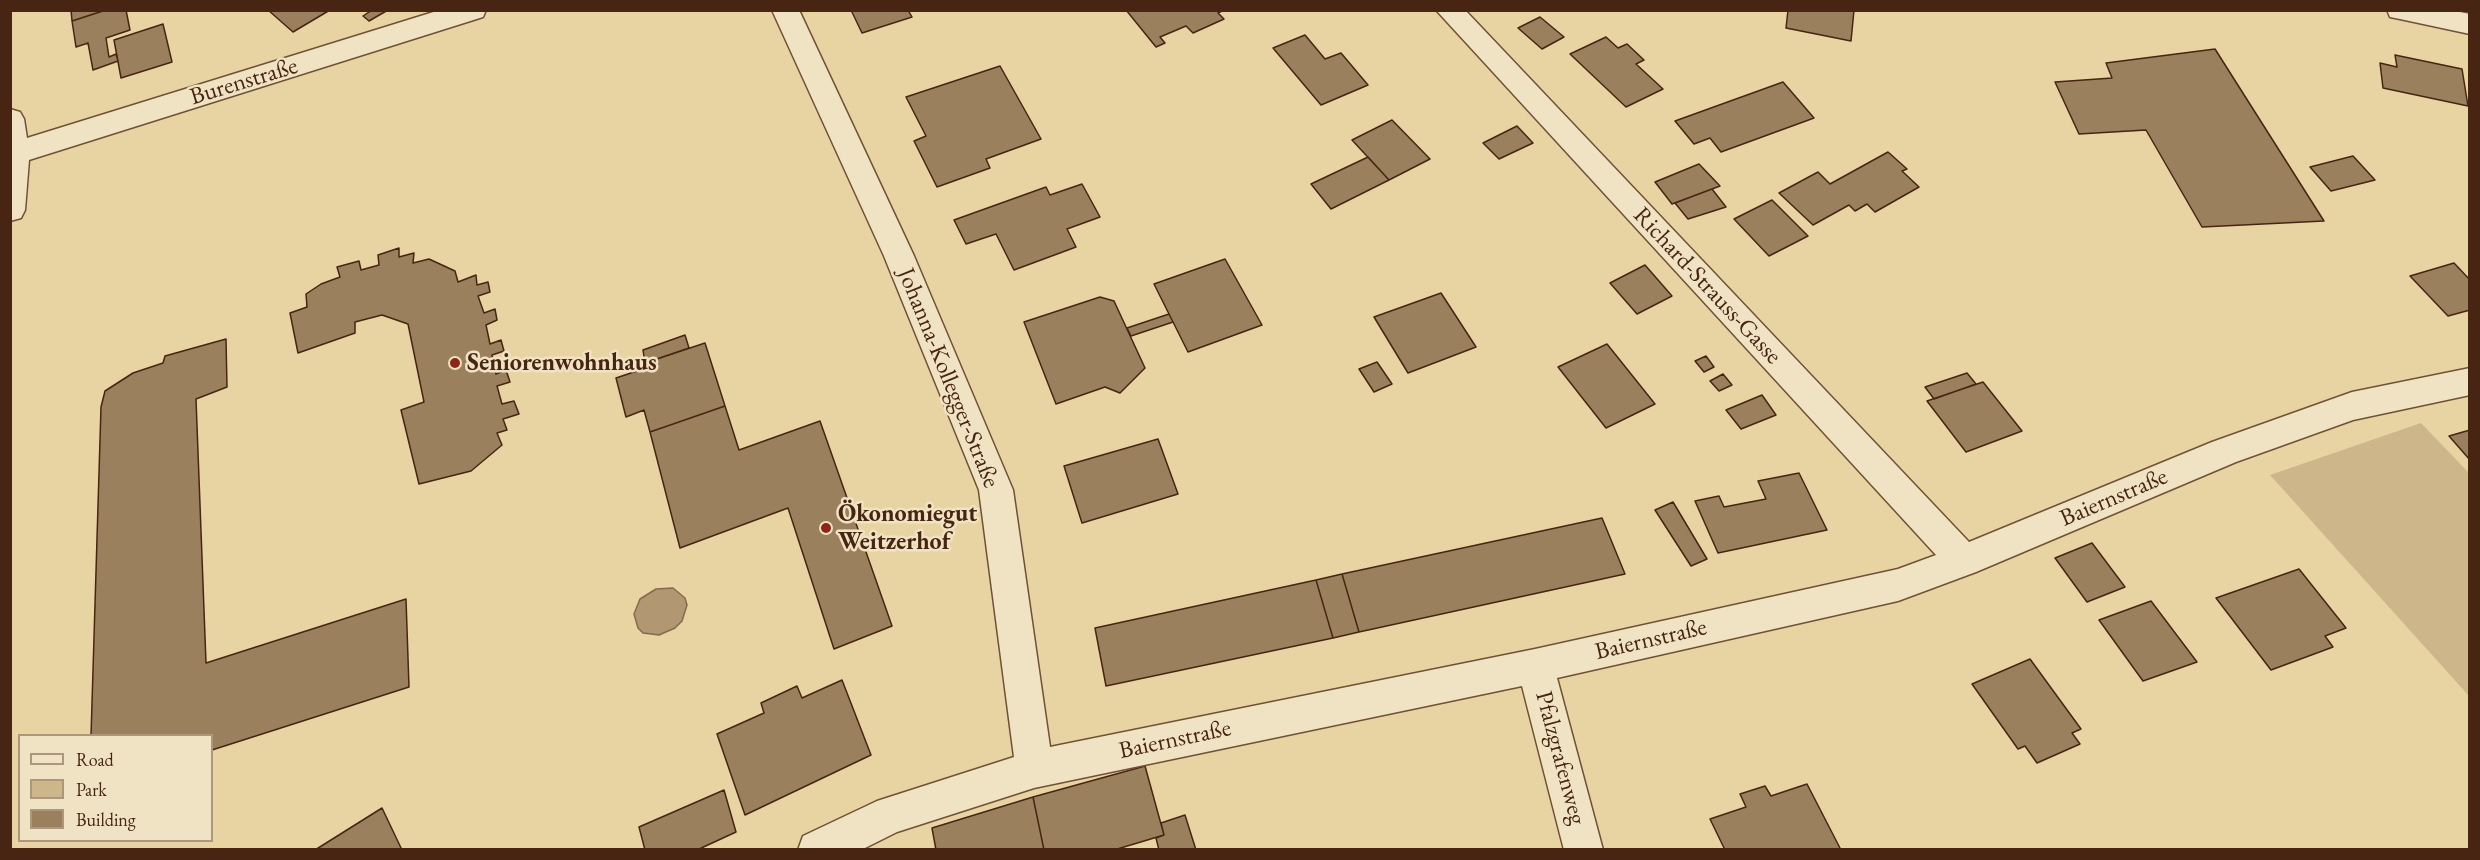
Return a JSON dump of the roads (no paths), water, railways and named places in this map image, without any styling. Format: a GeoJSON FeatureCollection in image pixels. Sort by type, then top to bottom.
{"type":"FeatureCollection","features":[{"type":"Feature","properties":{"kind":"street","name":"Burenstraße"},"geometry":{"type":"LineString","coordinates":[[15,153],[473,10]]}},
{"type":"Feature","properties":{"kind":"street","name":"Johanna-Kollegger-Straße"},"geometry":{"type":"LineString","coordinates":[[785,10],[900,256],[996,490],[1034,769]]}},
{"type":"Feature","properties":{"kind":"street","name":"Richard-Strauss-Gasse"},"geometry":{"type":"LineString","coordinates":[[1449,10],[1965,561]]}},
{"type":"Feature","properties":{"kind":"street"},"geometry":{"type":"LineString","coordinates":[[2400,10],[2469,24]]}},
{"type":"Feature","properties":{"kind":"street"},"geometry":{"type":"LineString","coordinates":[[10,119],[15,153],[10,210]]}},
{"type":"Feature","properties":{"kind":"street","name":"Baiernstraße"},"geometry":{"type":"LineString","coordinates":[[817,849],[891,814],[1034,769],[1535,666],[1825,599],[1898,585],[1965,561],[2224,452],[2352,406],[2469,381]]}},
{"type":"Feature","properties":{"kind":"street","name":"Pfalzgrafenweg"},"geometry":{"type":"LineString","coordinates":[[1535,666],[1584,849]]}},
{"type":"Feature","properties":{"kind":"place","name":"Seniorenwohnhaus"},"geometry":{"type":"Point","coordinates":[455,363]}},
{"type":"Feature","properties":{"kind":"place","name":"Ökonomiegut Weitzerhof"},"geometry":{"type":"Point","coordinates":[826,528]}}]}
